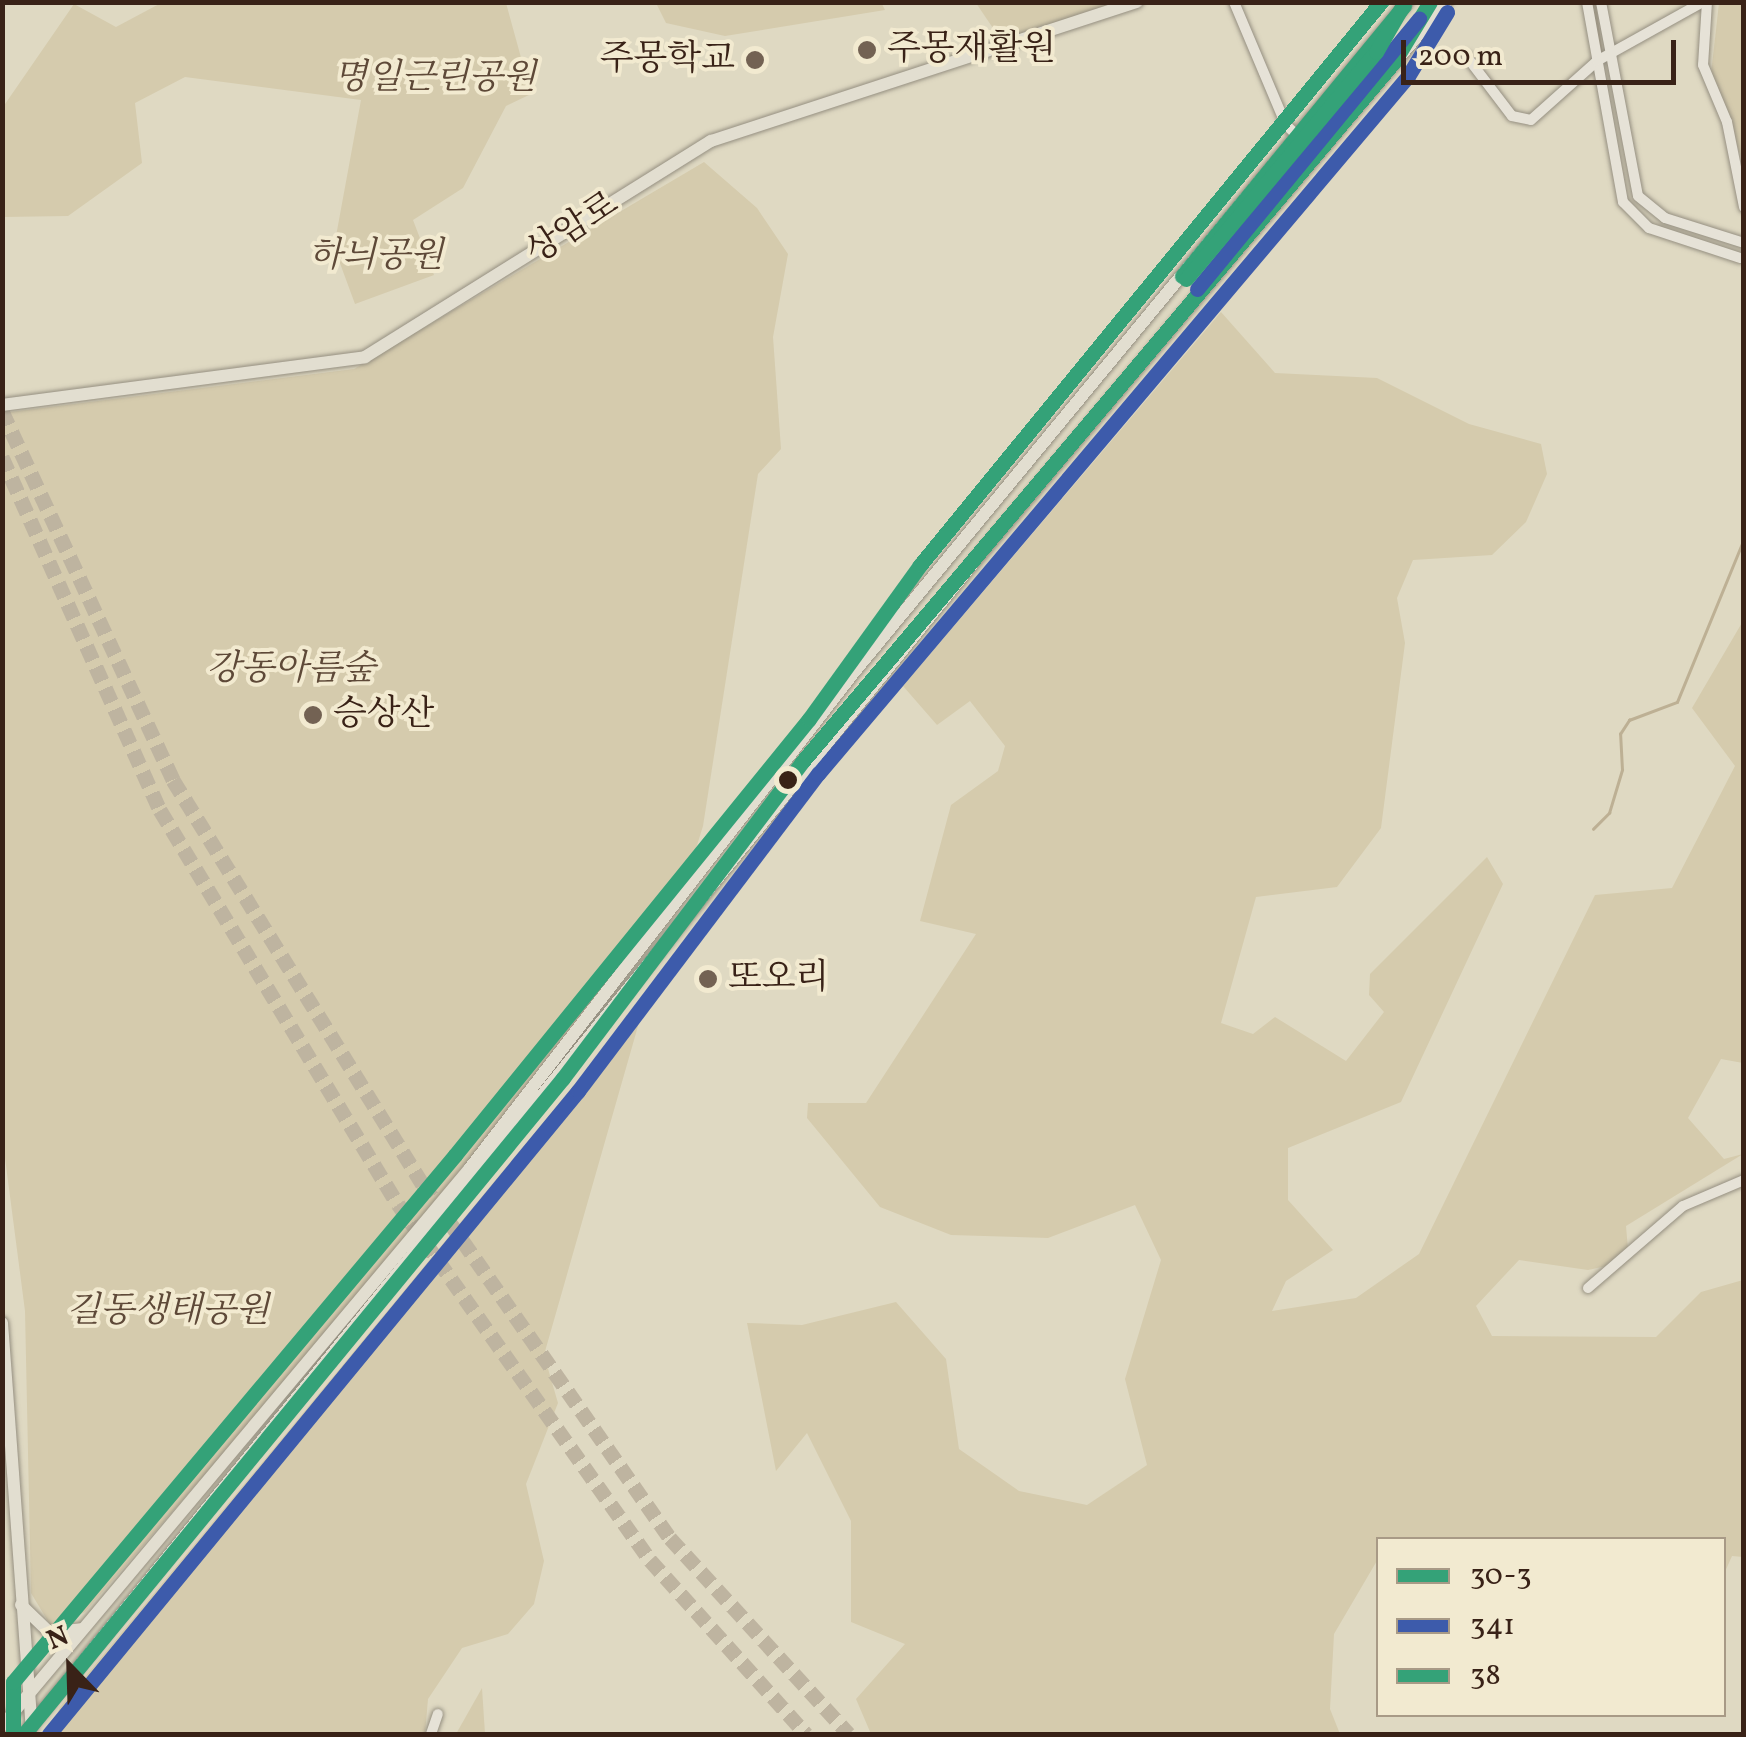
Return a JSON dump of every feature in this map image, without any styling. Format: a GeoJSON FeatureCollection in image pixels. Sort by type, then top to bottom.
{"type":"FeatureCollection","features":[{"type":"Feature","properties":{"kind":"main road","name":"상암로"},"geometry":{"type":"LineString","coordinates":[[2,405],[365,357],[731,132],[1136,2]]}},
{"type":"Feature","properties":{"kind":"main road"},"geometry":{"type":"LineString","coordinates":[[2,1726],[470,1168],[855,670],[1407,2]]}},
{"type":"Feature","properties":{"kind":"main road"},"geometry":{"type":"LineString","coordinates":[[29,1731],[974,562],[1446,2]]}},
{"type":"Feature","properties":{"kind":"main road"},"geometry":{"type":"LineString","coordinates":[[2,1324],[29,1731]]}},
{"type":"Feature","properties":{"kind":"main road"},"geometry":{"type":"LineString","coordinates":[[20,1605],[50,1632],[81,1629]]}},
{"type":"Feature","properties":{"kind":"street"},"geometry":{"type":"LineString","coordinates":[[1234,2],[1295,136],[1317,154]]}},
{"type":"Feature","properties":{"kind":"street"},"geometry":{"type":"LineString","coordinates":[[1587,2],[1615,187],[1634,218],[1740,258]]}},
{"type":"Feature","properties":{"kind":"street"},"geometry":{"type":"LineString","coordinates":[[1601,2],[1638,196],[1665,218],[1744,243]]}},
{"type":"Feature","properties":{"kind":"street"},"geometry":{"type":"LineString","coordinates":[[1467,56],[1520,121],[1555,104],[1597,61],[1704,2]]}},
{"type":"Feature","properties":{"kind":"street"},"geometry":{"type":"LineString","coordinates":[[1704,2],[1702,65],[1727,122],[1744,207]]}},
{"type":"Feature","properties":{"kind":"street"},"geometry":{"type":"LineString","coordinates":[[1588,1288],[1683,1206],[1744,1180]]}},
{"type":"Feature","properties":{"kind":"street"},"geometry":{"type":"LineString","coordinates":[[431,1734],[438,1714]]}},
{"type":"Feature","properties":{"kind":"green space"},"geometry":{"type":"Polygon","coordinates":[[[881,2],[885,10],[725,36],[666,23],[656,3],[881,2]]]}},
{"type":"Feature","properties":{"kind":"green space","name":"명일근린공원"},"geometry":{"type":"Polygon","coordinates":[[[161,3],[506,3],[531,94],[506,106],[463,188],[413,220],[434,275],[355,304],[334,247],[361,100],[185,77],[135,103],[142,163],[68,216],[3,217],[3,107],[74,4],[116,27],[161,3]]]}},
{"type":"Feature","properties":{"kind":"green space"},"geometry":{"type":"Polygon","coordinates":[[[976,3],[1122,3],[1001,40],[976,3]]]}},
{"type":"Feature","properties":{"kind":"green space"},"geometry":{"type":"Polygon","coordinates":[[[1719,3],[1743,3],[1743,162],[1711,74],[1719,3]]]}},
{"type":"Feature","properties":{"kind":"green space","name":"강동아름숲"},"geometry":{"type":"Polygon","coordinates":[[[704,162],[757,208],[788,254],[773,337],[781,449],[758,474],[703,826],[676,913],[424,1223],[85,1612],[52,1628],[31,1593],[25,1311],[2,1135],[2,413],[354,369],[704,162]]]}},
{"type":"Feature","properties":{"kind":"green space"},"geometry":{"type":"Polygon","coordinates":[[[1221,312],[1275,373],[1377,378],[1469,424],[1541,444],[1547,474],[1526,522],[1492,555],[1413,560],[1397,598],[1405,643],[1381,828],[1337,887],[1256,897],[1221,1023],[1253,1034],[1275,1017],[1346,1061],[1384,1012],[1369,995],[1370,974],[1487,857],[1503,884],[1401,1102],[1288,1148],[1288,1200],[1333,1250],[1286,1281],[1272,1311],[1356,1298],[1419,1254],[1595,895],[1672,888],[1735,766],[1692,708],[1743,621],[1743,1063],[1721,1059],[1688,1118],[1724,1159],[1743,1154],[1626,1226],[1629,1261],[1588,1270],[1519,1260],[1476,1306],[1492,1336],[1656,1337],[1701,1292],[1743,1280],[1743,1557],[1732,1556],[1726,1570],[1726,1537],[1376,1537],[1376,1562],[1334,1634],[1330,1709],[1340,1734],[871,1734],[856,1699],[905,1644],[851,1622],[851,1521],[807,1433],[776,1471],[747,1323],[802,1325],[896,1302],[946,1359],[959,1449],[1019,1491],[1087,1505],[1147,1465],[1125,1379],[1161,1260],[1135,1205],[1048,1238],[951,1235],[880,1207],[807,1118],[808,1103],[866,1103],[976,934],[920,921],[951,805],[998,771],[1005,746],[970,701],[937,725],[903,686],[1221,312]]]}},
{"type":"Feature","properties":{"kind":"green space"},"geometry":{"type":"Polygon","coordinates":[[[646,998],[544,1355],[558,1403],[526,1484],[544,1561],[534,1604],[508,1634],[462,1648],[428,1699],[425,1734],[49,1734],[60,1707],[646,998]]]}},
{"type":"Feature","properties":{"kind":"green space"},"geometry":{"type":"Polygon","coordinates":[[[482,1688],[485,1734],[456,1734],[482,1688]]]}},
{"type":"Feature","properties":{"kind":"waterway"},"geometry":{"type":"LineString","coordinates":[[1594,2],[1601,51]]}},
{"type":"Feature","properties":{"kind":"waterway"},"geometry":{"type":"LineString","coordinates":[[1593,829],[1609,813],[1622,770],[1620,734],[1629,720],[1677,702],[1744,539]]}},
{"type":"Feature","properties":{"kind":"tunnel"},"geometry":{"type":"LineString","coordinates":[[2,411],[173,780],[423,1184],[670,1538],[849,1734]]}},
{"type":"Feature","properties":{"kind":"tunnel"},"geometry":{"type":"LineString","coordinates":[[2,457],[160,810],[398,1204],[650,1560],[806,1734]]}},
{"type":"Feature","properties":{"kind":"transit line","name":"38"},"geometry":{"type":"LineString","coordinates":[[13,1734],[13,1682],[455,1155],[809,719],[920,565],[1381,2]]}},
{"type":"Feature","properties":{"kind":"transit line","name":"30-3"},"geometry":{"type":"LineString","coordinates":[[24,1734],[563,1078],[802,762],[1393,63],[1430,2]]}},
{"type":"Feature","properties":{"kind":"transit line","name":"38"},"geometry":{"type":"LineString","coordinates":[[1186,279],[1376,52],[1403,5]]}},
{"type":"Feature","properties":{"kind":"transit line","name":"30-3"},"geometry":{"type":"LineString","coordinates":[[1182,276],[1404,6]]}},
{"type":"Feature","properties":{"kind":"transit line","name":"341"},"geometry":{"type":"LineString","coordinates":[[49,1734],[578,1091],[818,774],[1408,76],[1447,12]]}},
{"type":"Feature","properties":{"kind":"transit line","name":"341"},"geometry":{"type":"LineString","coordinates":[[1197,289],[1419,19]]}},
{"type":"Feature","properties":{"kind":"place","name":"주몽재활원"},"geometry":{"type":"Point","coordinates":[867,50]}},
{"type":"Feature","properties":{"kind":"place","name":"주몽학교"},"geometry":{"type":"Point","coordinates":[755,60]}},
{"type":"Feature","properties":{"kind":"place","name":"승상산"},"geometry":{"type":"Point","coordinates":[313,715]}},
{"type":"Feature","properties":{"kind":"place","name":"또오리"},"geometry":{"type":"Point","coordinates":[708,979]}},
{"type":"Feature","properties":{"kind":"park label","name":"하늬공원"},"geometry":{"type":"Point","coordinates":[376,257]}},
{"type":"Feature","properties":{"kind":"park label","name":"길동생태공원"},"geometry":{"type":"Point","coordinates":[168,1312]}}]}
